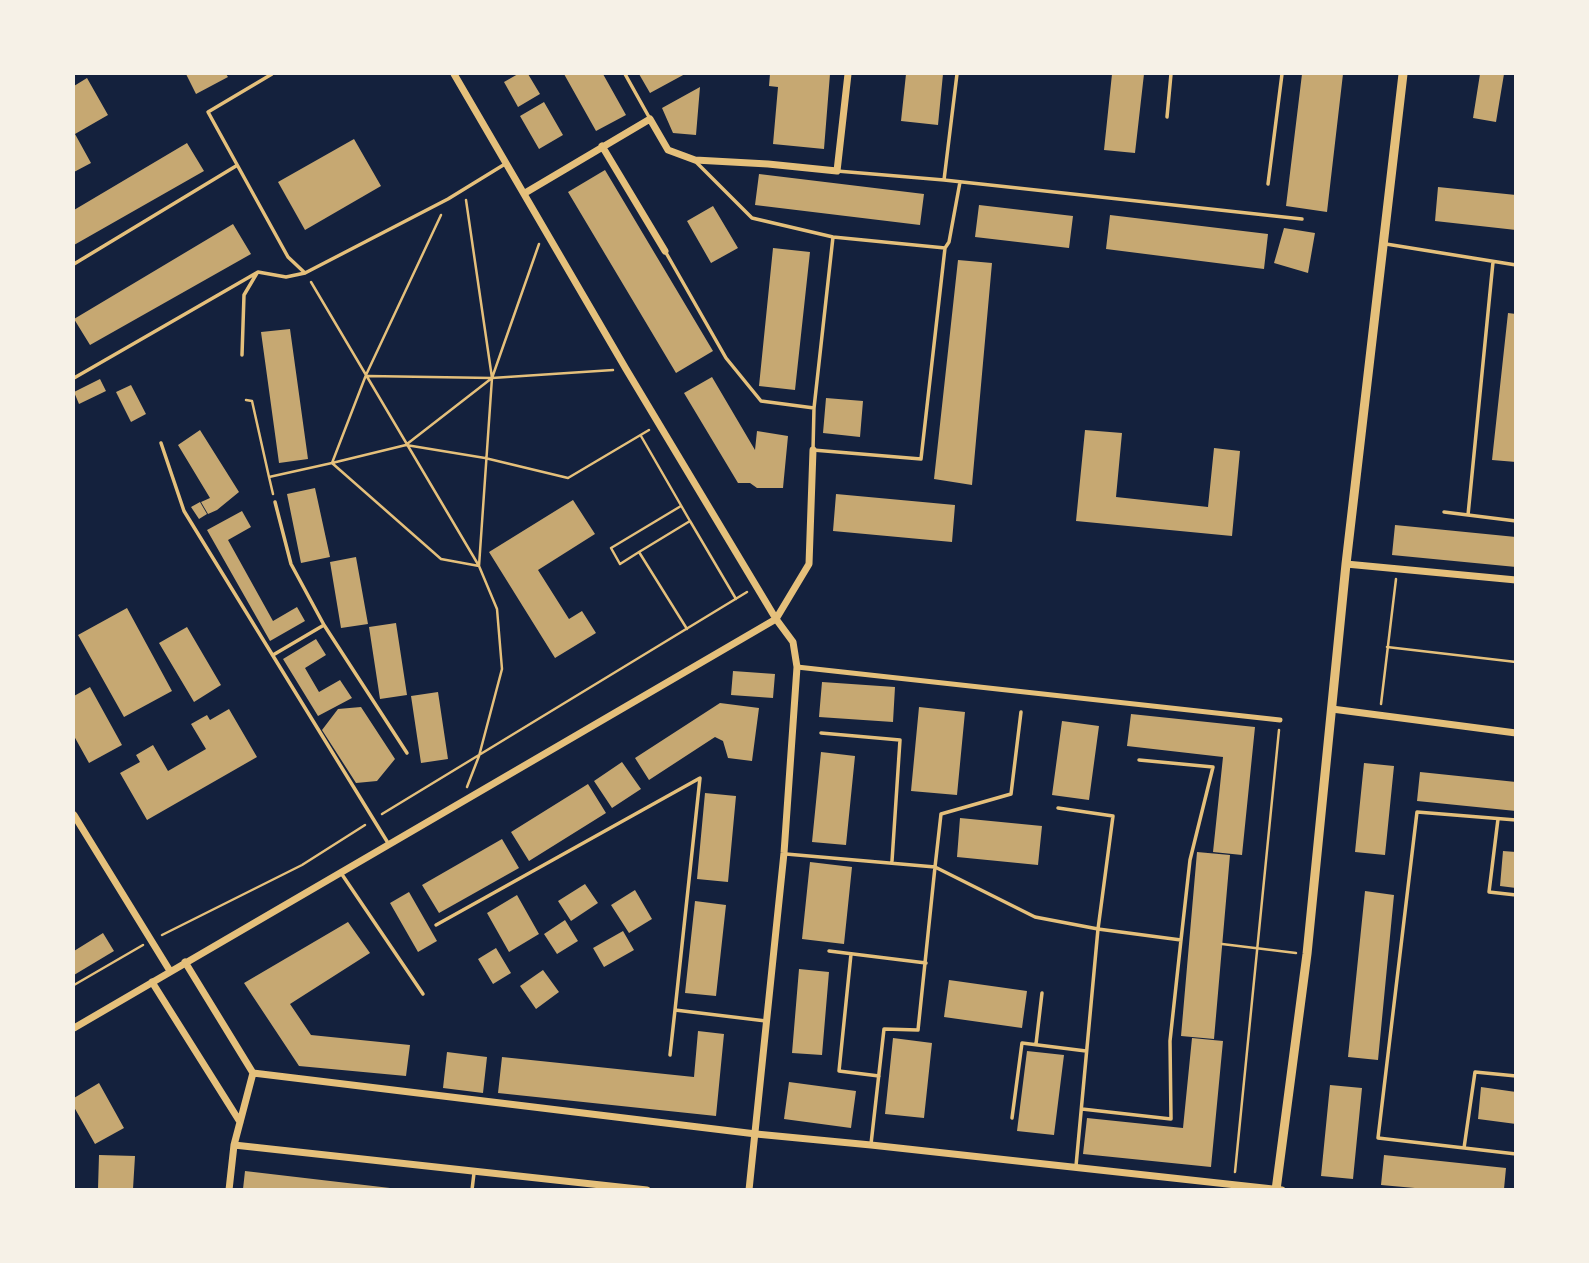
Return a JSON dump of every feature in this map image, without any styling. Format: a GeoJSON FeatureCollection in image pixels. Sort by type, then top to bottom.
{"type":"FeatureCollection","features":[{"type":"Feature","properties":{"kind":"street"},"geometry":{"type":"LineString","coordinates":[[454,74],[626,369],[776,619],[793,642],[797,667],[784,853],[749,1189]]}},
{"type":"Feature","properties":{"kind":"street"},"geometry":{"type":"LineString","coordinates":[[525,193],[650,119],[668,150],[695,160],[837,171],[848,74]]}},
{"type":"Feature","properties":{"kind":"street"},"geometry":{"type":"LineString","coordinates":[[1276,1189],[1307,954],[1346,564],[1403,74]]}},
{"type":"Feature","properties":{"kind":"street"},"geometry":{"type":"LineString","coordinates":[[602,146],[665,251]]}},
{"type":"Feature","properties":{"kind":"street"},"geometry":{"type":"LineString","coordinates":[[74,1028],[776,619],[809,564],[813,450]]}},
{"type":"Feature","properties":{"kind":"street"},"geometry":{"type":"LineString","coordinates":[[1346,564],[1516,580]]}},
{"type":"Feature","properties":{"kind":"street"},"geometry":{"type":"LineString","coordinates":[[797,667],[1280,720]]}},
{"type":"Feature","properties":{"kind":"street"},"geometry":{"type":"LineString","coordinates":[[1332,709],[1516,733]]}},
{"type":"Feature","properties":{"kind":"street"},"geometry":{"type":"LineString","coordinates":[[74,816],[170,971]]}},
{"type":"Feature","properties":{"kind":"street"},"geometry":{"type":"LineString","coordinates":[[185,962],[253,1073],[234,1144],[229,1189]]}},
{"type":"Feature","properties":{"kind":"street"},"geometry":{"type":"LineString","coordinates":[[152,982],[240,1122]]}},
{"type":"Feature","properties":{"kind":"street"},"geometry":{"type":"LineString","coordinates":[[253,1073],[756,1134],[871,1144],[1233,1186],[1282,1189]]}},
{"type":"Feature","properties":{"kind":"street"},"geometry":{"type":"LineString","coordinates":[[234,1144],[648,1189]]}},
{"type":"Feature","properties":{"kind":"lane"},"geometry":{"type":"LineString","coordinates":[[272,74],[208,112],[288,257],[305,273]]}},
{"type":"Feature","properties":{"kind":"lane"},"geometry":{"type":"LineString","coordinates":[[625,74],[650,119]]}},
{"type":"Feature","properties":{"kind":"lane"},"geometry":{"type":"LineString","coordinates":[[944,180],[957,74]]}},
{"type":"Feature","properties":{"kind":"lane"},"geometry":{"type":"LineString","coordinates":[[1167,117],[1171,74]]}},
{"type":"Feature","properties":{"kind":"lane"},"geometry":{"type":"LineString","coordinates":[[1268,184],[1282,74]]}},
{"type":"Feature","properties":{"kind":"lane"},"geometry":{"type":"LineString","coordinates":[[695,160],[752,218],[834,237],[946,248]]}},
{"type":"Feature","properties":{"kind":"lane"},"geometry":{"type":"LineString","coordinates":[[74,378],[258,272],[286,277],[305,273],[448,199],[507,163]]}},
{"type":"Feature","properties":{"kind":"lane"},"geometry":{"type":"LineString","coordinates":[[74,264],[236,166]]}},
{"type":"Feature","properties":{"kind":"lane"},"geometry":{"type":"LineString","coordinates":[[837,171],[1302,219]]}},
{"type":"Feature","properties":{"kind":"lane"},"geometry":{"type":"LineString","coordinates":[[834,237],[814,408],[813,450],[920,459],[946,248],[960,182]]}},
{"type":"Feature","properties":{"kind":"lane"},"geometry":{"type":"LineString","coordinates":[[1384,244],[1516,265]]}},
{"type":"Feature","properties":{"kind":"lane"},"geometry":{"type":"LineString","coordinates":[[665,251],[726,358],[761,401],[814,408]]}},
{"type":"Feature","properties":{"kind":"lane"},"geometry":{"type":"LineString","coordinates":[[1468,515],[1493,262]]}},
{"type":"Feature","properties":{"kind":"lane"},"geometry":{"type":"LineString","coordinates":[[242,355],[244,295],[258,272]]}},
{"type":"Feature","properties":{"kind":"lane"},"geometry":{"type":"LineString","coordinates":[[161,443],[184,510],[388,843]]}},
{"type":"Feature","properties":{"kind":"lane"},"geometry":{"type":"LineString","coordinates":[[275,502],[290,564],[324,625],[407,753]]}},
{"type":"Feature","properties":{"kind":"lane"},"geometry":{"type":"LineString","coordinates":[[1444,512],[1516,521]]}},
{"type":"Feature","properties":{"kind":"lane"},"geometry":{"type":"LineString","coordinates":[[273,654],[324,625]]}},
{"type":"Feature","properties":{"kind":"lane"},"geometry":{"type":"LineString","coordinates":[[871,1144],[884,1029],[918,1030],[941,814],[1011,794],[1021,712]]}},
{"type":"Feature","properties":{"kind":"lane"},"geometry":{"type":"LineString","coordinates":[[821,733],[900,740],[892,862]]}},
{"type":"Feature","properties":{"kind":"lane"},"geometry":{"type":"LineString","coordinates":[[1082,1109],[1171,1118],[1170,1041],[1190,860],[1213,766],[1139,760]]}},
{"type":"Feature","properties":{"kind":"lane"},"geometry":{"type":"LineString","coordinates":[[436,925],[700,778],[670,1055]]}},
{"type":"Feature","properties":{"kind":"lane"},"geometry":{"type":"LineString","coordinates":[[1058,808],[1113,816],[1098,929],[1076,1168]]}},
{"type":"Feature","properties":{"kind":"lane"},"geometry":{"type":"LineString","coordinates":[[1516,820],[1417,812],[1378,1138],[1516,1154]]}},
{"type":"Feature","properties":{"kind":"lane"},"geometry":{"type":"LineString","coordinates":[[1498,819],[1489,892],[1516,895]]}},
{"type":"Feature","properties":{"kind":"lane"},"geometry":{"type":"LineString","coordinates":[[784,853],[936,867],[1035,918],[1181,940]]}},
{"type":"Feature","properties":{"kind":"lane"},"geometry":{"type":"LineString","coordinates":[[340,871],[424,994]]}},
{"type":"Feature","properties":{"kind":"lane"},"geometry":{"type":"LineString","coordinates":[[829,951],[926,963]]}},
{"type":"Feature","properties":{"kind":"lane"},"geometry":{"type":"LineString","coordinates":[[851,954],[839,1071],[879,1076]]}},
{"type":"Feature","properties":{"kind":"lane"},"geometry":{"type":"LineString","coordinates":[[1036,1044],[1042,993]]}},
{"type":"Feature","properties":{"kind":"lane"},"geometry":{"type":"LineString","coordinates":[[675,1010],[766,1021]]}},
{"type":"Feature","properties":{"kind":"lane"},"geometry":{"type":"LineString","coordinates":[[1012,1118],[1022,1043],[1086,1051]]}},
{"type":"Feature","properties":{"kind":"lane"},"geometry":{"type":"LineString","coordinates":[[1464,1148],[1475,1072],[1516,1076]]}},
{"type":"Feature","properties":{"kind":"lane"},"geometry":{"type":"LineString","coordinates":[[471,1189],[474,1171]]}},
{"type":"Feature","properties":{"kind":"path"},"geometry":{"type":"LineString","coordinates":[[464,190],[492,378],[479,566]]}},
{"type":"Feature","properties":{"kind":"path"},"geometry":{"type":"LineString","coordinates":[[332,463],[366,376],[448,199]]}},
{"type":"Feature","properties":{"kind":"path"},"geometry":{"type":"LineString","coordinates":[[405,445],[492,378],[545,228]]}},
{"type":"Feature","properties":{"kind":"path"},"geometry":{"type":"LineString","coordinates":[[305,273],[479,566],[497,609],[502,669],[479,756],[461,801]]}},
{"type":"Feature","properties":{"kind":"path"},"geometry":{"type":"LineString","coordinates":[[366,376],[492,378],[626,369]]}},
{"type":"Feature","properties":{"kind":"path"},"geometry":{"type":"LineString","coordinates":[[246,400],[252,401],[275,502]]}},
{"type":"Feature","properties":{"kind":"path"},"geometry":{"type":"LineString","coordinates":[[269,477],[405,445],[485,458],[568,478],[659,424]]}},
{"type":"Feature","properties":{"kind":"path"},"geometry":{"type":"LineString","coordinates":[[640,435],[736,599]]}},
{"type":"Feature","properties":{"kind":"path"},"geometry":{"type":"LineString","coordinates":[[332,463],[441,559],[479,566]]}},
{"type":"Feature","properties":{"kind":"path"},"geometry":{"type":"LineString","coordinates":[[681,506],[611,548],[620,564],[690,521]]}},
{"type":"Feature","properties":{"kind":"path"},"geometry":{"type":"LineString","coordinates":[[639,552],[687,629]]}},
{"type":"Feature","properties":{"kind":"path"},"geometry":{"type":"LineString","coordinates":[[1380,715],[1398,569]]}},
{"type":"Feature","properties":{"kind":"path"},"geometry":{"type":"LineString","coordinates":[[74,985],[216,906],[302,865],[756,586]]}},
{"type":"Feature","properties":{"kind":"path"},"geometry":{"type":"LineString","coordinates":[[1387,647],[1516,662]]}},
{"type":"Feature","properties":{"kind":"path"},"geometry":{"type":"LineString","coordinates":[[1233,1186],[1280,720]]}},
{"type":"Feature","properties":{"kind":"path"},"geometry":{"type":"LineString","coordinates":[[1222,944],[1307,954]]}},
{"type":"Feature","properties":{"kind":"building"},"geometry":{"type":"Polygon","coordinates":[[[186,74],[226,74],[228,77],[196,94],[186,74]]]}},
{"type":"Feature","properties":{"kind":"building"},"geometry":{"type":"Polygon","coordinates":[[[518,74],[528,74],[540,94],[518,107],[504,82],[518,74]]]}},
{"type":"Feature","properties":{"kind":"building"},"geometry":{"type":"Polygon","coordinates":[[[564,74],[603,74],[626,115],[596,131],[564,74]]]}},
{"type":"Feature","properties":{"kind":"building"},"geometry":{"type":"Polygon","coordinates":[[[639,74],[685,74],[650,93],[639,74]]]}},
{"type":"Feature","properties":{"kind":"building"},"geometry":{"type":"Polygon","coordinates":[[[770,74],[830,74],[824,149],[773,144],[778,87],[769,86],[770,74]]]}},
{"type":"Feature","properties":{"kind":"building"},"geometry":{"type":"Polygon","coordinates":[[[906,74],[943,74],[938,125],[901,121],[906,74]]]}},
{"type":"Feature","properties":{"kind":"building"},"geometry":{"type":"Polygon","coordinates":[[[1112,74],[1144,74],[1135,153],[1104,150],[1112,74]]]}},
{"type":"Feature","properties":{"kind":"building"},"geometry":{"type":"Polygon","coordinates":[[[1302,74],[1343,74],[1327,212],[1286,206],[1302,74]]]}},
{"type":"Feature","properties":{"kind":"building"},"geometry":{"type":"Polygon","coordinates":[[[1480,74],[1504,74],[1496,122],[1473,118],[1480,74]]]}},
{"type":"Feature","properties":{"kind":"building"},"geometry":{"type":"Polygon","coordinates":[[[87,78],[108,115],[75,134],[91,163],[74,172],[74,86],[87,78]]]}},
{"type":"Feature","properties":{"kind":"building"},"geometry":{"type":"Polygon","coordinates":[[[700,87],[696,135],[673,133],[662,108],[700,87]]]}},
{"type":"Feature","properties":{"kind":"building"},"geometry":{"type":"Polygon","coordinates":[[[544,102],[563,135],[539,149],[520,116],[544,102]]]}},
{"type":"Feature","properties":{"kind":"building"},"geometry":{"type":"Polygon","coordinates":[[[354,139],[381,186],[305,230],[278,182],[354,139]]]}},
{"type":"Feature","properties":{"kind":"building"},"geometry":{"type":"Polygon","coordinates":[[[187,143],[204,171],[74,245],[74,210],[187,143]]]}},
{"type":"Feature","properties":{"kind":"building"},"geometry":{"type":"Polygon","coordinates":[[[605,170],[713,351],[676,373],[568,192],[605,170]]]}},
{"type":"Feature","properties":{"kind":"building"},"geometry":{"type":"Polygon","coordinates":[[[759,174],[924,194],[920,225],[755,205],[759,174]]]}},
{"type":"Feature","properties":{"kind":"building"},"geometry":{"type":"Polygon","coordinates":[[[1438,187],[1516,195],[1516,230],[1435,221],[1438,187]]]}},
{"type":"Feature","properties":{"kind":"building"},"geometry":{"type":"Polygon","coordinates":[[[979,205],[1073,216],[1069,248],[975,237],[979,205]]]}},
{"type":"Feature","properties":{"kind":"building"},"geometry":{"type":"Polygon","coordinates":[[[713,206],[738,248],[711,263],[687,221],[713,206]]]}},
{"type":"Feature","properties":{"kind":"building"},"geometry":{"type":"Polygon","coordinates":[[[1110,215],[1268,234],[1264,269],[1106,249],[1110,215]]]}},
{"type":"Feature","properties":{"kind":"building"},"geometry":{"type":"Polygon","coordinates":[[[233,224],[251,254],[90,345],[74,319],[233,224]]]}},
{"type":"Feature","properties":{"kind":"building"},"geometry":{"type":"Polygon","coordinates":[[[1284,228],[1315,233],[1308,273],[1274,263],[1284,228]]]}},
{"type":"Feature","properties":{"kind":"building"},"geometry":{"type":"Polygon","coordinates":[[[773,248],[810,252],[795,390],[759,386],[773,248]]]}},
{"type":"Feature","properties":{"kind":"building"},"geometry":{"type":"Polygon","coordinates":[[[958,260],[992,263],[972,485],[934,479],[958,260]]]}},
{"type":"Feature","properties":{"kind":"building"},"geometry":{"type":"Polygon","coordinates":[[[1508,313],[1516,314],[1516,462],[1492,460],[1508,313]]]}},
{"type":"Feature","properties":{"kind":"building"},"geometry":{"type":"Polygon","coordinates":[[[290,329],[308,459],[279,463],[261,332],[290,329]]]}},
{"type":"Feature","properties":{"kind":"building"},"geometry":{"type":"Polygon","coordinates":[[[712,377],[755,450],[757,431],[788,436],[783,488],[757,488],[750,483],[738,483],[684,393],[712,377]]]}},
{"type":"Feature","properties":{"kind":"building"},"geometry":{"type":"Polygon","coordinates":[[[100,379],[106,391],[79,404],[74,392],[100,379]]]}},
{"type":"Feature","properties":{"kind":"building"},"geometry":{"type":"Polygon","coordinates":[[[131,385],[146,414],[131,422],[116,392],[131,385]]]}},
{"type":"Feature","properties":{"kind":"building"},"geometry":{"type":"Polygon","coordinates":[[[826,398],[863,401],[860,437],[823,433],[826,398]]]}},
{"type":"Feature","properties":{"kind":"building"},"geometry":{"type":"Polygon","coordinates":[[[200,430],[239,492],[208,514],[201,502],[210,498],[178,445],[200,430]]]}},
{"type":"Feature","properties":{"kind":"building"},"geometry":{"type":"Polygon","coordinates":[[[1085,430],[1122,433],[1116,497],[1208,507],[1214,448],[1240,451],[1232,536],[1076,521],[1085,430]]]}},
{"type":"Feature","properties":{"kind":"building"},"geometry":{"type":"Polygon","coordinates":[[[315,488],[330,557],[301,563],[287,494],[315,488]]]}},
{"type":"Feature","properties":{"kind":"building"},"geometry":{"type":"Polygon","coordinates":[[[836,494],[955,505],[952,542],[833,531],[836,494]]]}},
{"type":"Feature","properties":{"kind":"building"},"geometry":{"type":"Polygon","coordinates":[[[573,500],[595,534],[538,570],[569,619],[582,611],[596,633],[555,658],[489,552],[573,500]]]}},
{"type":"Feature","properties":{"kind":"building"},"geometry":{"type":"Polygon","coordinates":[[[200,502],[207,514],[199,519],[191,507],[200,502]]]}},
{"type":"Feature","properties":{"kind":"building"},"geometry":{"type":"Polygon","coordinates":[[[242,511],[251,527],[228,540],[273,621],[297,607],[305,621],[270,641],[207,530],[242,511]]]}},
{"type":"Feature","properties":{"kind":"building"},"geometry":{"type":"Polygon","coordinates":[[[1395,525],[1516,537],[1516,567],[1392,555],[1395,525]]]}},
{"type":"Feature","properties":{"kind":"building"},"geometry":{"type":"Polygon","coordinates":[[[356,557],[368,624],[341,628],[330,562],[356,557]]]}},
{"type":"Feature","properties":{"kind":"building"},"geometry":{"type":"Polygon","coordinates":[[[127,608],[172,691],[124,717],[78,635],[127,608]]]}},
{"type":"Feature","properties":{"kind":"building"},"geometry":{"type":"Polygon","coordinates":[[[396,623],[407,695],[380,699],[369,627],[396,623]]]}},
{"type":"Feature","properties":{"kind":"building"},"geometry":{"type":"Polygon","coordinates":[[[187,627],[221,685],[194,702],[159,643],[187,627]]]}},
{"type":"Feature","properties":{"kind":"building"},"geometry":{"type":"Polygon","coordinates":[[[316,639],[326,655],[305,668],[319,692],[340,680],[352,698],[318,716],[283,659],[316,639]]]}},
{"type":"Feature","properties":{"kind":"building"},"geometry":{"type":"Polygon","coordinates":[[[733,671],[775,674],[773,698],[731,695],[733,671]]]}},
{"type":"Feature","properties":{"kind":"building"},"geometry":{"type":"Polygon","coordinates":[[[822,682],[895,687],[893,722],[819,717],[822,682]]]}},
{"type":"Feature","properties":{"kind":"building"},"geometry":{"type":"Polygon","coordinates":[[[90,687],[122,745],[89,763],[74,736],[74,696],[90,687]]]}},
{"type":"Feature","properties":{"kind":"building"},"geometry":{"type":"Polygon","coordinates":[[[438,692],[448,759],[421,763],[411,696],[438,692]]]}},
{"type":"Feature","properties":{"kind":"building"},"geometry":{"type":"Polygon","coordinates":[[[720,703],[759,708],[752,761],[728,758],[723,741],[715,737],[649,780],[635,758],[720,703]]]}},
{"type":"Feature","properties":{"kind":"building"},"geometry":{"type":"Polygon","coordinates":[[[361,707],[395,759],[377,781],[356,783],[322,730],[338,709],[361,707]]]}},
{"type":"Feature","properties":{"kind":"building"},"geometry":{"type":"Polygon","coordinates":[[[919,707],[965,712],[957,795],[911,791],[919,707]]]}},
{"type":"Feature","properties":{"kind":"building"},"geometry":{"type":"Polygon","coordinates":[[[229,709],[257,757],[147,820],[120,773],[140,762],[136,755],[153,745],[168,771],[206,749],[191,724],[207,715],[210,720],[229,709]]]}},
{"type":"Feature","properties":{"kind":"building"},"geometry":{"type":"Polygon","coordinates":[[[1131,714],[1255,727],[1242,855],[1213,852],[1223,757],[1127,746],[1131,714]]]}},
{"type":"Feature","properties":{"kind":"building"},"geometry":{"type":"Polygon","coordinates":[[[1062,721],[1099,726],[1089,800],[1052,795],[1062,721]]]}},
{"type":"Feature","properties":{"kind":"building"},"geometry":{"type":"Polygon","coordinates":[[[821,752],[855,756],[846,845],[812,842],[821,752]]]}},
{"type":"Feature","properties":{"kind":"building"},"geometry":{"type":"Polygon","coordinates":[[[622,762],[641,789],[612,808],[594,781],[622,762]]]}},
{"type":"Feature","properties":{"kind":"building"},"geometry":{"type":"Polygon","coordinates":[[[1364,763],[1394,766],[1385,855],[1355,852],[1364,763]]]}},
{"type":"Feature","properties":{"kind":"building"},"geometry":{"type":"Polygon","coordinates":[[[1420,772],[1516,782],[1516,811],[1417,801],[1420,772]]]}},
{"type":"Feature","properties":{"kind":"building"},"geometry":{"type":"Polygon","coordinates":[[[588,784],[606,813],[529,861],[511,832],[588,784]]]}},
{"type":"Feature","properties":{"kind":"building"},"geometry":{"type":"Polygon","coordinates":[[[705,793],[736,796],[728,882],[697,879],[705,793]]]}},
{"type":"Feature","properties":{"kind":"building"},"geometry":{"type":"Polygon","coordinates":[[[960,818],[1042,826],[1038,865],[957,857],[960,818]]]}},
{"type":"Feature","properties":{"kind":"building"},"geometry":{"type":"Polygon","coordinates":[[[502,839],[519,868],[439,913],[422,885],[502,839]]]}},
{"type":"Feature","properties":{"kind":"building"},"geometry":{"type":"Polygon","coordinates":[[[1503,851],[1516,852],[1516,888],[1500,886],[1503,851]]]}},
{"type":"Feature","properties":{"kind":"building"},"geometry":{"type":"Polygon","coordinates":[[[1197,852],[1230,855],[1214,1039],[1181,1036],[1197,852]]]}},
{"type":"Feature","properties":{"kind":"building"},"geometry":{"type":"Polygon","coordinates":[[[810,862],[852,867],[844,944],[802,939],[810,862]]]}},
{"type":"Feature","properties":{"kind":"building"},"geometry":{"type":"Polygon","coordinates":[[[585,884],[598,903],[571,921],[558,901],[585,884]]]}},
{"type":"Feature","properties":{"kind":"building"},"geometry":{"type":"Polygon","coordinates":[[[635,890],[652,919],[629,933],[611,905],[635,890]]]}},
{"type":"Feature","properties":{"kind":"building"},"geometry":{"type":"Polygon","coordinates":[[[1365,891],[1394,895],[1378,1060],[1348,1057],[1365,891]]]}},
{"type":"Feature","properties":{"kind":"building"},"geometry":{"type":"Polygon","coordinates":[[[409,892],[437,941],[418,952],[390,903],[409,892]]]}},
{"type":"Feature","properties":{"kind":"building"},"geometry":{"type":"Polygon","coordinates":[[[517,895],[539,934],[509,952],[487,913],[517,895]]]}},
{"type":"Feature","properties":{"kind":"building"},"geometry":{"type":"Polygon","coordinates":[[[695,901],[726,905],[716,996],[685,993],[695,901]]]}},
{"type":"Feature","properties":{"kind":"building"},"geometry":{"type":"Polygon","coordinates":[[[565,920],[578,941],[557,954],[544,934],[565,920]]]}},
{"type":"Feature","properties":{"kind":"building"},"geometry":{"type":"Polygon","coordinates":[[[348,922],[370,953],[290,1004],[311,1035],[410,1045],[406,1076],[299,1066],[244,983],[348,922]]]}},
{"type":"Feature","properties":{"kind":"building"},"geometry":{"type":"Polygon","coordinates":[[[623,931],[634,950],[604,967],[593,948],[623,931]]]}},
{"type":"Feature","properties":{"kind":"building"},"geometry":{"type":"Polygon","coordinates":[[[103,933],[114,951],[74,975],[74,951],[103,933]]]}},
{"type":"Feature","properties":{"kind":"building"},"geometry":{"type":"Polygon","coordinates":[[[496,948],[511,973],[493,984],[478,959],[496,948]]]}},
{"type":"Feature","properties":{"kind":"building"},"geometry":{"type":"Polygon","coordinates":[[[799,969],[829,972],[822,1055],[792,1053],[799,969]]]}},
{"type":"Feature","properties":{"kind":"building"},"geometry":{"type":"Polygon","coordinates":[[[543,970],[559,992],[536,1009],[520,986],[543,970]]]}},
{"type":"Feature","properties":{"kind":"building"},"geometry":{"type":"Polygon","coordinates":[[[949,980],[1027,991],[1022,1028],[944,1017],[949,980]]]}},
{"type":"Feature","properties":{"kind":"building"},"geometry":{"type":"Polygon","coordinates":[[[698,1031],[724,1034],[716,1116],[498,1093],[502,1057],[694,1077],[698,1031]]]}},
{"type":"Feature","properties":{"kind":"building"},"geometry":{"type":"Polygon","coordinates":[[[893,1038],[932,1043],[924,1118],[885,1114],[893,1038]]]}},
{"type":"Feature","properties":{"kind":"building"},"geometry":{"type":"Polygon","coordinates":[[[1192,1038],[1223,1041],[1211,1167],[1083,1154],[1087,1118],[1183,1128],[1192,1038]]]}},
{"type":"Feature","properties":{"kind":"building"},"geometry":{"type":"Polygon","coordinates":[[[1027,1051],[1064,1055],[1054,1135],[1017,1131],[1027,1051]]]}},
{"type":"Feature","properties":{"kind":"building"},"geometry":{"type":"Polygon","coordinates":[[[447,1052],[487,1057],[483,1093],[443,1088],[447,1052]]]}},
{"type":"Feature","properties":{"kind":"building"},"geometry":{"type":"Polygon","coordinates":[[[789,1082],[856,1091],[851,1128],[784,1119],[789,1082]]]}},
{"type":"Feature","properties":{"kind":"building"},"geometry":{"type":"Polygon","coordinates":[[[99,1083],[124,1128],[95,1144],[74,1107],[74,1098],[99,1083]]]}},
{"type":"Feature","properties":{"kind":"building"},"geometry":{"type":"Polygon","coordinates":[[[1330,1085],[1362,1088],[1353,1179],[1321,1176],[1330,1085]]]}},
{"type":"Feature","properties":{"kind":"building"},"geometry":{"type":"Polygon","coordinates":[[[1481,1087],[1516,1092],[1516,1124],[1478,1119],[1481,1087]]]}},
{"type":"Feature","properties":{"kind":"building"},"geometry":{"type":"Polygon","coordinates":[[[99,1155],[135,1156],[133,1189],[98,1189],[99,1155]]]}},
{"type":"Feature","properties":{"kind":"building"},"geometry":{"type":"Polygon","coordinates":[[[1384,1155],[1506,1168],[1504,1189],[1426,1189],[1381,1185],[1384,1155]]]}},
{"type":"Feature","properties":{"kind":"building"},"geometry":{"type":"Polygon","coordinates":[[[245,1171],[390,1188],[390,1189],[243,1189],[245,1171]]]}}]}
